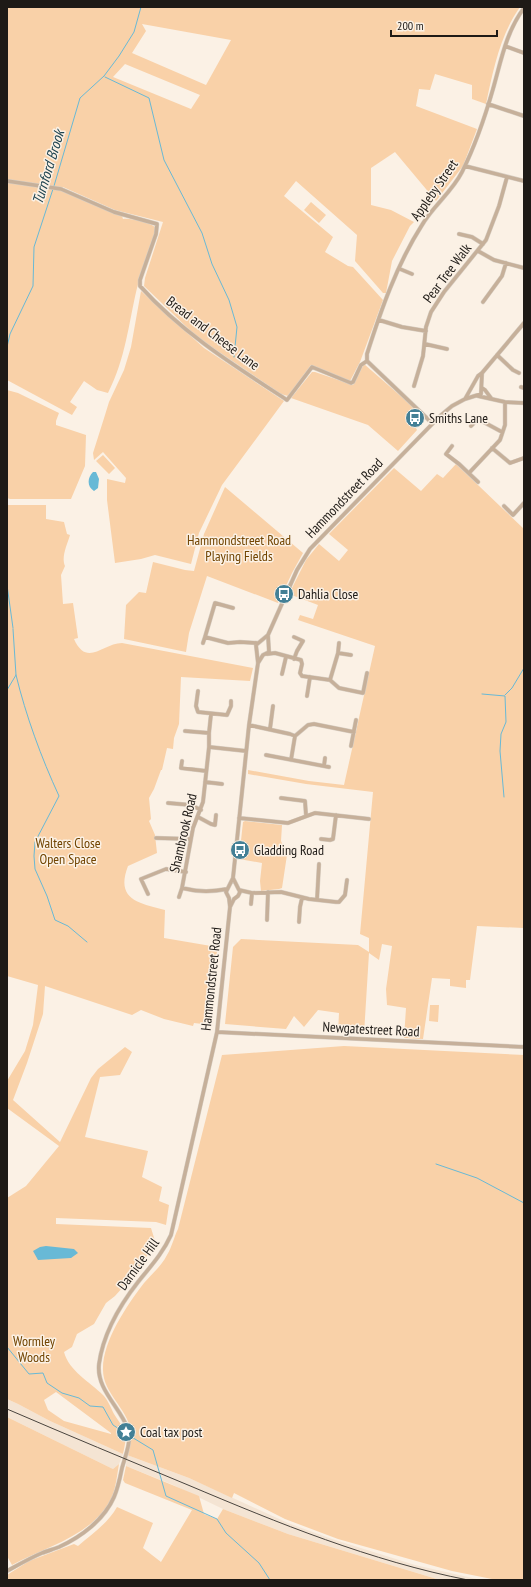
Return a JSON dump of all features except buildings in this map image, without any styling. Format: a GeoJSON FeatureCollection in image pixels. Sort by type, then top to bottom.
{"type":"FeatureCollection","features":[{"type":"Feature","properties":{"kind":"street","name":"Appleby Street"},"geometry":{"type":"LineString","coordinates":[[367,361],[367,354],[388,293],[421,226],[455,183],[465,166],[488,104],[512,27],[524,8]]}},
{"type":"Feature","properties":{"kind":"street"},"geometry":{"type":"LineString","coordinates":[[505,46],[524,53]]}},
{"type":"Feature","properties":{"kind":"street"},"geometry":{"type":"LineString","coordinates":[[488,104],[524,116]]}},
{"type":"Feature","properties":{"kind":"street"},"geometry":{"type":"LineString","coordinates":[[465,166],[524,181]]}},
{"type":"Feature","properties":{"kind":"street","name":"Pear Tree Walk"},"geometry":{"type":"LineString","coordinates":[[414,386],[425,344],[426,331],[430,315],[435,305],[489,235],[507,177]]}},
{"type":"Feature","properties":{"kind":"street","name":"Bread and Cheese Lane"},"geometry":{"type":"LineString","coordinates":[[7,181],[61,189],[114,212],[157,224],[156,234],[140,280],[140,286],[155,303],[176,322],[231,363],[287,400],[312,367],[351,383],[353,382],[363,362],[367,361]]}},
{"type":"Feature","properties":{"kind":"street"},"geometry":{"type":"LineString","coordinates":[[460,234],[472,237],[483,244]]}},
{"type":"Feature","properties":{"kind":"street"},"geometry":{"type":"LineString","coordinates":[[478,251],[491,258],[524,268]]}},
{"type":"Feature","properties":{"kind":"street"},"geometry":{"type":"LineString","coordinates":[[483,302],[502,276],[506,263]]}},
{"type":"Feature","properties":{"kind":"street"},"geometry":{"type":"LineString","coordinates":[[400,269],[412,274]]}},
{"type":"Feature","properties":{"kind":"street"},"geometry":{"type":"LineString","coordinates":[[379,320],[402,327],[426,331]]}},
{"type":"Feature","properties":{"kind":"street","name":"Hammondstreet Road"},"geometry":{"type":"LineString","coordinates":[[465,399],[478,376],[524,323]]}},
{"type":"Feature","properties":{"kind":"street"},"geometry":{"type":"LineString","coordinates":[[425,344],[447,349]]}},
{"type":"Feature","properties":{"kind":"street"},"geometry":{"type":"LineString","coordinates":[[497,355],[513,370],[519,373]]}},
{"type":"Feature","properties":{"kind":"street"},"geometry":{"type":"LineString","coordinates":[[367,361],[368,364],[432,423]]}},
{"type":"Feature","properties":{"kind":"street"},"geometry":{"type":"LineString","coordinates":[[477,396],[481,394],[482,373]]}},
{"type":"Feature","properties":{"kind":"street"},"geometry":{"type":"LineString","coordinates":[[472,386],[476,384],[481,387],[491,398]]}},
{"type":"Feature","properties":{"kind":"street"},"geometry":{"type":"LineString","coordinates":[[470,391],[472,395],[505,402],[524,402]]}},
{"type":"Feature","properties":{"kind":"street","name":"Hammondstreet Road"},"geometry":{"type":"LineString","coordinates":[[257,643],[262,641],[268,635],[297,570],[310,549],[432,423],[447,410],[465,399],[477,396]]}},
{"type":"Feature","properties":{"kind":"street"},"geometry":{"type":"LineString","coordinates":[[469,473],[500,440],[505,423],[505,402]]}},
{"type":"Feature","properties":{"kind":"street"},"geometry":{"type":"LineString","coordinates":[[471,426],[478,419],[502,432]]}},
{"type":"Feature","properties":{"kind":"street"},"geometry":{"type":"LineString","coordinates":[[452,446],[446,454],[478,482]]}},
{"type":"Feature","properties":{"kind":"street"},"geometry":{"type":"LineString","coordinates":[[492,448],[510,463],[524,458]]}},
{"type":"Feature","properties":{"kind":"street"},"geometry":{"type":"LineString","coordinates":[[504,506],[513,515],[524,503]]}},
{"type":"Feature","properties":{"kind":"street"},"geometry":{"type":"LineString","coordinates":[[203,644],[216,601],[233,608]]}},
{"type":"Feature","properties":{"kind":"street"},"geometry":{"type":"LineString","coordinates":[[258,663],[269,646],[268,635]]}},
{"type":"Feature","properties":{"kind":"street"},"geometry":{"type":"LineString","coordinates":[[294,659],[296,651],[305,636]]}},
{"type":"Feature","properties":{"kind":"street"},"geometry":{"type":"LineString","coordinates":[[205,637],[225,643],[257,643],[256,651],[258,663],[249,725],[233,878],[227,889]]}},
{"type":"Feature","properties":{"kind":"street"},"geometry":{"type":"LineString","coordinates":[[294,637],[303,641]]}},
{"type":"Feature","properties":{"kind":"street"},"geometry":{"type":"LineString","coordinates":[[262,641],[275,653]]}},
{"type":"Feature","properties":{"kind":"street"},"geometry":{"type":"LineString","coordinates":[[249,643],[256,651],[265,654],[275,653],[302,662],[300,672],[301,675],[330,680],[339,688],[363,693]]}},
{"type":"Feature","properties":{"kind":"street"},"geometry":{"type":"LineString","coordinates":[[330,680],[339,643]]}},
{"type":"Feature","properties":{"kind":"street"},"geometry":{"type":"LineString","coordinates":[[338,652],[351,655]]}},
{"type":"Feature","properties":{"kind":"street"},"geometry":{"type":"LineString","coordinates":[[282,674],[286,657]]}},
{"type":"Feature","properties":{"kind":"street"},"geometry":{"type":"LineString","coordinates":[[361,698],[367,673]]}},
{"type":"Feature","properties":{"kind":"street"},"geometry":{"type":"LineString","coordinates":[[307,696],[310,677]]}},
{"type":"Feature","properties":{"kind":"street"},"geometry":{"type":"LineString","coordinates":[[198,692],[197,711],[227,715]]}},
{"type":"Feature","properties":{"kind":"street"},"geometry":{"type":"LineString","coordinates":[[229,720],[227,715],[231,706],[231,701]]}},
{"type":"Feature","properties":{"kind":"street"},"geometry":{"type":"LineString","coordinates":[[270,729],[273,706]]}},
{"type":"Feature","properties":{"kind":"street","name":"Shambrook Road"},"geometry":{"type":"LineString","coordinates":[[179,897],[186,872],[193,828],[201,810],[209,747],[208,733],[211,714]]}},
{"type":"Feature","properties":{"kind":"street"},"geometry":{"type":"LineString","coordinates":[[351,746],[356,720]]}},
{"type":"Feature","properties":{"kind":"street"},"geometry":{"type":"LineString","coordinates":[[291,760],[295,736],[308,725],[314,724],[354,732]]}},
{"type":"Feature","properties":{"kind":"street"},"geometry":{"type":"LineString","coordinates":[[249,725],[295,736]]}},
{"type":"Feature","properties":{"kind":"street"},"geometry":{"type":"LineString","coordinates":[[185,731],[208,733]]}},
{"type":"Feature","properties":{"kind":"street"},"geometry":{"type":"LineString","coordinates":[[209,747],[246,751]]}},
{"type":"Feature","properties":{"kind":"street"},"geometry":{"type":"LineString","coordinates":[[266,755],[330,767]]}},
{"type":"Feature","properties":{"kind":"street"},"geometry":{"type":"LineString","coordinates":[[324,766],[325,758]]}},
{"type":"Feature","properties":{"kind":"street"},"geometry":{"type":"LineString","coordinates":[[182,761],[181,768],[206,771]]}},
{"type":"Feature","properties":{"kind":"street","name":"Shambrook Road"},"geometry":{"type":"LineString","coordinates":[[205,782],[222,784]]}},
{"type":"Feature","properties":{"kind":"street"},"geometry":{"type":"LineString","coordinates":[[281,798],[305,801],[306,815]]}},
{"type":"Feature","properties":{"kind":"street"},"geometry":{"type":"LineString","coordinates":[[168,803],[191,805],[201,810]]}},
{"type":"Feature","properties":{"kind":"street"},"geometry":{"type":"LineString","coordinates":[[239,818],[288,823],[306,815],[315,813],[369,818]]}},
{"type":"Feature","properties":{"kind":"street"},"geometry":{"type":"LineString","coordinates":[[198,818],[215,825],[216,815]]}},
{"type":"Feature","properties":{"kind":"street"},"geometry":{"type":"LineString","coordinates":[[321,839],[333,839],[336,815]]}},
{"type":"Feature","properties":{"kind":"street"},"geometry":{"type":"LineString","coordinates":[[156,838],[191,839]]}},
{"type":"Feature","properties":{"kind":"street"},"geometry":{"type":"LineString","coordinates":[[317,900],[319,864]]}},
{"type":"Feature","properties":{"kind":"street"},"geometry":{"type":"LineString","coordinates":[[148,894],[141,879],[166,869],[186,872]]}},
{"type":"Feature","properties":{"kind":"street"},"geometry":{"type":"LineString","coordinates":[[233,878],[239,892],[281,892],[302,898],[339,902],[345,895],[347,880]]}},
{"type":"Feature","properties":{"kind":"street"},"geometry":{"type":"LineString","coordinates":[[230,886],[236,886]]}},
{"type":"Feature","properties":{"kind":"street","name":"Shambrook Road"},"geometry":{"type":"LineString","coordinates":[[182,888],[194,891],[220,891],[227,889]]}},
{"type":"Feature","properties":{"kind":"street","name":"Hammondstreet Road"},"geometry":{"type":"LineString","coordinates":[[213,1054],[217,1032],[230,907],[227,889]]}},
{"type":"Feature","properties":{"kind":"street","name":"Shambrook Road"},"geometry":{"type":"LineString","coordinates":[[220,891],[228,896]]}},
{"type":"Feature","properties":{"kind":"street","name":"Hammondstreet Road"},"geometry":{"type":"LineString","coordinates":[[230,907],[239,892]]}},
{"type":"Feature","properties":{"kind":"street"},"geometry":{"type":"LineString","coordinates":[[267,920],[268,892]]}},
{"type":"Feature","properties":{"kind":"street"},"geometry":{"type":"LineString","coordinates":[[251,904],[252,893]]}},
{"type":"Feature","properties":{"kind":"street"},"geometry":{"type":"LineString","coordinates":[[228,896],[234,899]]}},
{"type":"Feature","properties":{"kind":"street"},"geometry":{"type":"LineString","coordinates":[[299,922],[302,898]]}},
{"type":"Feature","properties":{"kind":"street","name":"Newgatestreet Road"},"geometry":{"type":"LineString","coordinates":[[217,1032],[524,1047]]}},
{"type":"Feature","properties":{"kind":"street","name":"Darnicle Hill"},"geometry":{"type":"LineString","coordinates":[[7,1571],[29,1559],[73,1540],[100,1518],[110,1506],[115,1496],[128,1446],[129,1432],[105,1391],[101,1380],[99,1370],[101,1353],[109,1331],[124,1303],[161,1253],[171,1235],[213,1054]]}},
{"type":"Feature","properties":{"kind":"shaded area"},"geometry":{"type":"Polygon","coordinates":[[[7,1399],[50,1421],[123,1454],[119,1464],[113,1469],[7,1417],[7,1399]]]}},
{"type":"Feature","properties":{"kind":"shaded area"},"geometry":{"type":"Polygon","coordinates":[[[127,1455],[189,1478],[288,1523],[332,1539],[415,1565],[481,1580],[440,1580],[288,1534],[223,1509],[171,1484],[126,1466],[127,1455]]]}},
{"type":"Feature","properties":{"kind":"green space"},"geometry":{"type":"Polygon","coordinates":[[[7,7],[520,7],[502,41],[486,104],[472,99],[472,85],[435,74],[430,90],[419,89],[416,106],[477,129],[463,166],[436,201],[395,152],[371,168],[371,205],[391,210],[414,222],[410,226],[392,261],[386,293],[383,293],[355,261],[357,235],[296,181],[284,196],[333,237],[325,252],[348,266],[353,267],[383,300],[360,362],[350,381],[311,365],[288,396],[281,394],[197,337],[144,286],[145,278],[163,222],[115,210],[63,187],[62,190],[122,216],[123,219],[139,221],[155,227],[155,232],[137,288],[123,354],[108,393],[97,390],[84,381],[70,402],[77,407],[72,415],[7,380],[7,7]],[[142,24],[146,31],[132,53],[206,85],[231,40],[142,24]],[[125,64],[113,77],[191,109],[200,95],[125,64]]]}},
{"type":"Feature","properties":{"kind":"green space"},"geometry":{"type":"Polygon","coordinates":[[[311,202],[326,215],[319,223],[304,210],[311,202]]]}},
{"type":"Feature","properties":{"kind":"green space"},"geometry":{"type":"Polygon","coordinates":[[[141,291],[204,348],[284,401],[222,485],[199,533],[191,564],[155,555],[115,563],[107,500],[107,479],[125,483],[126,478],[103,452],[94,460],[93,453],[109,402],[124,370],[131,347],[141,291]]]}},
{"type":"Feature","properties":{"kind":"green space"},"geometry":{"type":"Polygon","coordinates":[[[364,364],[419,412],[414,424],[417,430],[398,451],[368,425],[291,398],[312,372],[353,385],[364,364]]]}},
{"type":"Feature","properties":{"kind":"green space"},"geometry":{"type":"Polygon","coordinates":[[[7,390],[18,393],[59,413],[56,425],[86,435],[85,466],[71,499],[7,498],[7,390]]]}},
{"type":"Feature","properties":{"kind":"green space"},"geometry":{"type":"Polygon","coordinates":[[[103,455],[115,468],[109,474],[96,461],[103,455]]]}},
{"type":"Feature","properties":{"kind":"green space"},"geometry":{"type":"Polygon","coordinates":[[[456,464],[524,529],[524,928],[477,926],[470,980],[466,980],[466,988],[450,986],[450,979],[432,978],[423,1039],[404,1038],[406,1008],[387,1005],[386,989],[392,946],[382,944],[379,960],[369,953],[364,1034],[338,1033],[339,1013],[318,1010],[304,1027],[294,1016],[286,1029],[225,1024],[233,947],[241,939],[358,945],[369,952],[369,938],[360,934],[373,792],[306,784],[248,774],[248,770],[309,781],[344,785],[375,646],[298,620],[300,615],[313,619],[318,605],[289,594],[306,560],[319,544],[339,561],[348,550],[329,534],[394,468],[421,491],[437,474],[443,478],[456,464]]]}},
{"type":"Feature","properties":{"kind":"green space","name":"Hammondstreet Road Playing Fields"},"geometry":{"type":"Polygon","coordinates":[[[225,487],[303,553],[278,603],[207,576],[189,633],[186,652],[124,639],[126,605],[139,592],[146,593],[153,562],[194,571],[204,534],[225,487]]]}},
{"type":"Feature","properties":{"kind":"green space"},"geometry":{"type":"Polygon","coordinates":[[[7,505],[46,505],[46,519],[64,522],[67,534],[70,535],[64,555],[65,566],[61,575],[63,604],[73,603],[78,638],[74,639],[84,652],[96,652],[115,644],[122,643],[253,668],[250,681],[181,677],[179,724],[174,738],[173,749],[167,748],[162,770],[149,798],[151,819],[149,821],[155,835],[157,853],[128,866],[125,877],[127,893],[132,898],[146,905],[165,910],[164,938],[217,947],[216,985],[211,1025],[194,1023],[193,1026],[164,1019],[141,1010],[132,1015],[45,986],[43,1014],[13,1100],[60,1142],[91,1078],[98,1069],[125,1047],[132,1052],[120,1075],[100,1077],[85,1137],[148,1151],[142,1177],[162,1187],[159,1201],[169,1205],[166,1225],[156,1222],[56,1218],[56,1224],[151,1228],[155,1241],[140,1268],[115,1296],[106,1303],[94,1324],[77,1334],[72,1347],[64,1352],[70,1365],[75,1371],[103,1395],[108,1402],[125,1432],[126,1436],[123,1454],[50,1421],[7,1399],[7,1198],[26,1186],[59,1146],[7,1108],[7,1081],[25,1051],[33,1025],[38,985],[7,976],[7,505]],[[56,1392],[44,1400],[48,1410],[64,1421],[111,1433],[56,1392]]]}},
{"type":"Feature","properties":{"kind":"green space"},"geometry":{"type":"Polygon","coordinates":[[[243,822],[282,825],[281,841],[287,855],[282,888],[261,891],[260,881],[262,863],[239,859],[243,822]]]}},
{"type":"Feature","properties":{"kind":"green space"},"geometry":{"type":"Polygon","coordinates":[[[430,1005],[439,1005],[438,1022],[429,1021],[430,1005]]]}},
{"type":"Feature","properties":{"kind":"green space"},"geometry":{"type":"Polygon","coordinates":[[[344,1046],[524,1055],[524,1580],[497,1580],[452,1571],[338,1539],[285,1519],[234,1493],[232,1498],[189,1478],[127,1455],[131,1440],[131,1431],[125,1415],[107,1386],[104,1378],[104,1359],[111,1336],[123,1313],[144,1283],[165,1259],[178,1229],[222,1055],[344,1046]]]}},
{"type":"Feature","properties":{"kind":"green space"},"geometry":{"type":"Polygon","coordinates":[[[7,1417],[113,1469],[119,1464],[112,1497],[104,1510],[94,1521],[82,1530],[54,1546],[12,1565],[7,1556],[7,1417]]]}},
{"type":"Feature","properties":{"kind":"green space"},"geometry":{"type":"Polygon","coordinates":[[[126,1466],[199,1496],[204,1514],[217,1519],[223,1509],[288,1534],[440,1580],[7,1580],[7,1575],[29,1561],[74,1544],[78,1546],[104,1523],[117,1507],[153,1523],[143,1548],[161,1562],[192,1510],[125,1483],[123,1480],[126,1466]]]}},
{"type":"Feature","properties":{"kind":"water"},"geometry":{"type":"Polygon","coordinates":[[[93,472],[96,472],[99,479],[98,488],[94,491],[89,485],[90,477],[93,472]]]}},
{"type":"Feature","properties":{"kind":"water"},"geometry":{"type":"Polygon","coordinates":[[[46,1246],[74,1249],[78,1253],[71,1258],[38,1260],[33,1251],[40,1247],[46,1246]]]}},
{"type":"Feature","properties":{"kind":"waterway","name":"Turnford Brook"},"geometry":{"type":"LineString","coordinates":[[54,186],[80,98],[104,76],[119,56],[134,32],[141,7]]}},
{"type":"Feature","properties":{"kind":"waterway"},"geometry":{"type":"LineString","coordinates":[[105,77],[149,98],[164,160],[202,233],[212,264],[229,300],[237,327],[234,357]]}},
{"type":"Feature","properties":{"kind":"waterway","name":"Turnford Brook"},"geometry":{"type":"LineString","coordinates":[[7,347],[10,334],[33,286],[34,247],[53,189]]}},
{"type":"Feature","properties":{"kind":"waterway","name":"Turnford Brook"},"geometry":{"type":"LineString","coordinates":[[7,585],[13,628]]}},
{"type":"Feature","properties":{"kind":"waterway","name":"Turnford Brook"},"geometry":{"type":"LineString","coordinates":[[7,690],[16,675],[13,629]]}},
{"type":"Feature","properties":{"kind":"waterway"},"geometry":{"type":"LineString","coordinates":[[505,695],[512,688],[524,668]]}},
{"type":"Feature","properties":{"kind":"waterway"},"geometry":{"type":"LineString","coordinates":[[16,675],[34,736],[59,796],[35,842],[35,869],[47,896],[55,920],[68,926],[87,942]]}},
{"type":"Feature","properties":{"kind":"waterway"},"geometry":{"type":"LineString","coordinates":[[482,694],[505,696],[506,722],[501,734],[500,751],[504,797]]}},
{"type":"Feature","properties":{"kind":"waterway"},"geometry":{"type":"LineString","coordinates":[[436,1164],[477,1178],[524,1203]]}},
{"type":"Feature","properties":{"kind":"waterway"},"geometry":{"type":"LineString","coordinates":[[7,1347],[29,1374],[43,1373],[47,1383],[62,1393],[79,1398],[90,1406],[103,1407],[113,1425],[127,1434]]}},
{"type":"Feature","properties":{"kind":"waterway"},"geometry":{"type":"LineString","coordinates":[[130,1436],[153,1450],[166,1496],[217,1519],[226,1533],[259,1563],[270,1580]]}},
{"type":"Feature","properties":{"kind":"railway"},"geometry":{"type":"LineString","coordinates":[[7,1409],[222,1499],[325,1540],[396,1562],[468,1580]]}},
{"type":"Feature","properties":{"kind":"place","name":"Smiths Lane"},"geometry":{"type":"Point","coordinates":[415,418]}},
{"type":"Feature","properties":{"kind":"place","name":"Dahlia Close"},"geometry":{"type":"Point","coordinates":[284,594]}},
{"type":"Feature","properties":{"kind":"place","name":"Gladding Road"},"geometry":{"type":"Point","coordinates":[240,850]}},
{"type":"Feature","properties":{"kind":"place","name":"Coal tax post"},"geometry":{"type":"Point","coordinates":[126,1432]}},
{"type":"Feature","properties":{"kind":"park label","name":"Walters Close Open Space"},"geometry":{"type":"Point","coordinates":[68,852]}},
{"type":"Feature","properties":{"kind":"park label","name":"Wormley Woods"},"geometry":{"type":"Point","coordinates":[34,1350]}}]}
